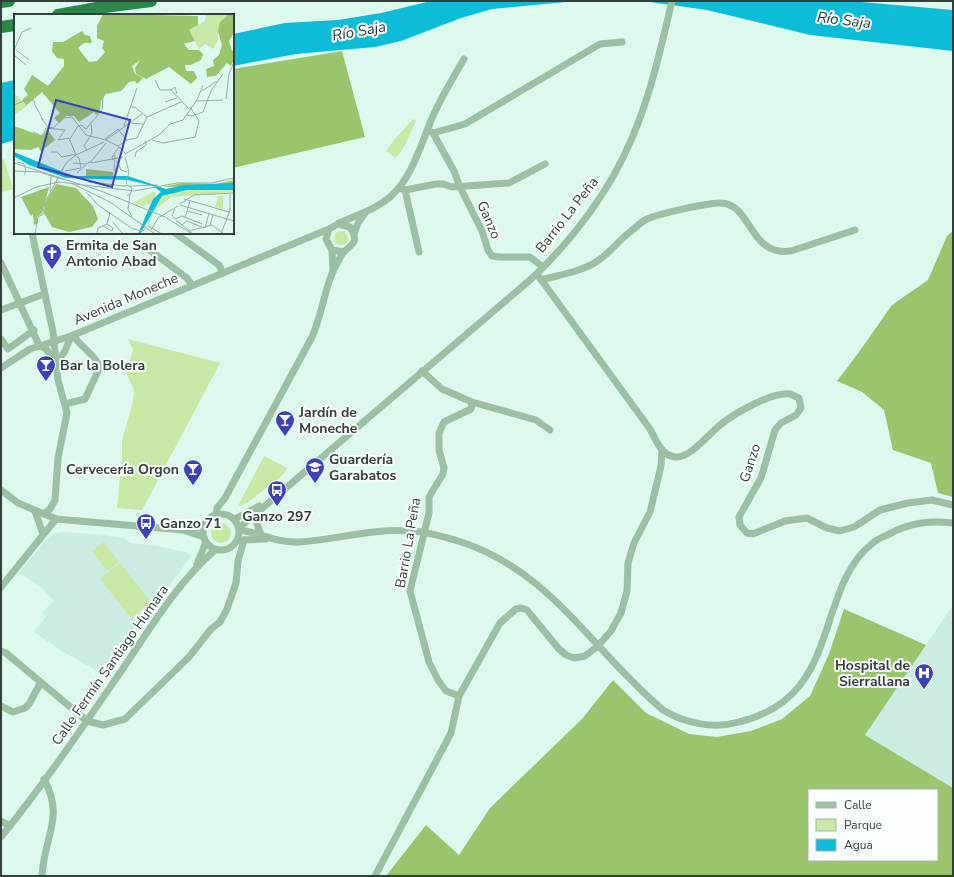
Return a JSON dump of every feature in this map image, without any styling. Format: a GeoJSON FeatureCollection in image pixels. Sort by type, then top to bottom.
{"type":"FeatureCollection","features":[{"type":"Feature","properties":{"kind":"highway"},"geometry":{"type":"LineString","coordinates":[[1,2],[9,1]]}},
{"type":"Feature","properties":{"kind":"highway"},"geometry":{"type":"LineString","coordinates":[[64,14],[151,1]]}},
{"type":"Feature","properties":{"kind":"highway"},"geometry":{"type":"LineString","coordinates":[[1,28],[14,25]]}},
{"type":"Feature","properties":{"kind":"street","name":"Barrio La Peña"},"geometry":{"type":"LineString","coordinates":[[239,529],[269,501],[422,371],[539,277],[543,267],[567,242],[611,180],[622,161],[640,118],[660,52],[672,1]]}},
{"type":"Feature","properties":{"kind":"street"},"geometry":{"type":"LineString","coordinates":[[430,132],[464,124],[600,44],[622,42]]}},
{"type":"Feature","properties":{"kind":"street"},"geometry":{"type":"LineString","coordinates":[[419,252],[402,189],[407,176],[430,132],[438,106],[464,59]]}},
{"type":"Feature","properties":{"kind":"street","name":"Ganzo"},"geometry":{"type":"LineString","coordinates":[[430,132],[454,171],[460,187],[482,231],[488,250],[492,256],[506,258],[530,257],[543,267]]}},
{"type":"Feature","properties":{"kind":"street","name":"Ganzo"},"geometry":{"type":"LineString","coordinates":[[460,187],[510,183],[545,164]]}},
{"type":"Feature","properties":{"kind":"street"},"geometry":{"type":"LineString","coordinates":[[333,271],[330,247],[326,239],[329,229],[366,212],[402,189],[436,184],[460,187]]}},
{"type":"Feature","properties":{"kind":"street"},"geometry":{"type":"LineString","coordinates":[[375,876],[451,733],[459,696],[500,623],[516,609],[521,608],[527,610],[558,648],[566,655],[574,658],[585,656],[598,646],[611,631],[620,613],[627,591],[628,563],[634,543],[650,512],[661,466],[662,450],[650,429],[539,277],[585,267],[596,262],[646,219],[705,205],[720,203],[732,206],[740,213],[764,246],[781,252],[791,251],[855,230]]}},
{"type":"Feature","properties":{"kind":"street"},"geometry":{"type":"LineString","coordinates":[[216,514],[217,508],[225,498],[312,337],[320,316],[333,271],[344,252],[350,248],[354,241],[354,234],[358,223],[366,212]]}},
{"type":"Feature","properties":{"kind":"street"},"geometry":{"type":"LineString","coordinates":[[338,224],[344,224],[350,228],[354,234]]}},
{"type":"Feature","properties":{"kind":"street","name":"Avenida Moneche"},"geometry":{"type":"LineString","coordinates":[[1,368],[39,345],[72,336],[329,229]]}},
{"type":"Feature","properties":{"kind":"street","name":"Avenida Moneche"},"geometry":{"type":"LineString","coordinates":[[32,234],[44,294],[57,340],[56,364],[58,380],[67,414],[58,458],[55,500],[50,509],[44,514]]}},
{"type":"Feature","properties":{"kind":"street"},"geometry":{"type":"LineString","coordinates":[[176,234],[220,265],[222,273]]}},
{"type":"Feature","properties":{"kind":"street"},"geometry":{"type":"LineString","coordinates":[[308,237],[319,239],[330,247],[344,252]]}},
{"type":"Feature","properties":{"kind":"street","name":"Avenida Moneche"},"geometry":{"type":"LineString","coordinates":[[143,245],[188,278],[192,285]]}},
{"type":"Feature","properties":{"kind":"street","name":"Avenida Moneche"},"geometry":{"type":"LineString","coordinates":[[1,263],[34,330],[39,345],[46,349],[56,364]]}},
{"type":"Feature","properties":{"kind":"street"},"geometry":{"type":"LineString","coordinates":[[1,310],[44,294]]}},
{"type":"Feature","properties":{"kind":"street"},"geometry":{"type":"LineString","coordinates":[[1,339],[8,348],[34,330]]}},
{"type":"Feature","properties":{"kind":"street"},"geometry":{"type":"LineString","coordinates":[[65,404],[85,399],[99,369],[96,359],[78,345],[72,336]]}},
{"type":"Feature","properties":{"kind":"street","name":"Avenida Moneche"},"geometry":{"type":"LineString","coordinates":[[56,364],[65,351],[72,336]]}},
{"type":"Feature","properties":{"kind":"street","name":"Avenida Moneche"},"geometry":{"type":"LineString","coordinates":[[57,340],[65,351]]}},
{"type":"Feature","properties":{"kind":"street"},"geometry":{"type":"LineString","coordinates":[[422,371],[434,384],[472,402],[536,420],[550,430]]}},
{"type":"Feature","properties":{"kind":"street","name":"Ganzo"},"geometry":{"type":"LineString","coordinates":[[662,450],[675,457],[686,456],[720,425],[740,411],[772,397],[790,394],[799,398],[801,408],[796,415],[781,422],[775,430],[761,478],[739,517],[740,524],[747,533],[753,534],[785,521],[807,518],[827,528],[840,531],[854,527],[880,510],[908,503],[932,500],[953,505]]}},
{"type":"Feature","properties":{"kind":"street","name":"Barrio La Peña"},"geometry":{"type":"LineString","coordinates":[[459,696],[446,691],[438,680],[429,662],[410,591],[428,513],[429,497],[443,474],[444,468],[439,450],[439,432],[444,422],[471,409],[472,402]]}},
{"type":"Feature","properties":{"kind":"street"},"geometry":{"type":"LineString","coordinates":[[1,490],[18,503],[56,519],[186,530],[204,526]]}},
{"type":"Feature","properties":{"kind":"street"},"geometry":{"type":"LineString","coordinates":[[225,498],[226,514]]}},
{"type":"Feature","properties":{"kind":"street","name":"Barrio La Peña"},"geometry":{"type":"LineString","coordinates":[[234,519],[269,501]]}},
{"type":"Feature","properties":{"kind":"street"},"geometry":{"type":"LineString","coordinates":[[35,510],[42,534]]}},
{"type":"Feature","properties":{"kind":"street"},"geometry":{"type":"LineString","coordinates":[[257,513],[257,524],[260,535]]}},
{"type":"Feature","properties":{"kind":"street"},"geometry":{"type":"LineString","coordinates":[[1,651],[6,653],[87,721],[103,725],[125,719],[189,657],[211,629],[220,622],[227,609],[236,584],[241,540],[239,529],[234,519],[226,514],[216,514],[207,521],[204,526],[205,540]]}},
{"type":"Feature","properties":{"kind":"street"},"geometry":{"type":"LineString","coordinates":[[1,587],[42,534],[56,519]]}},
{"type":"Feature","properties":{"kind":"street"},"geometry":{"type":"LineString","coordinates":[[239,529],[283,542],[326,539],[362,532],[411,531],[460,541],[498,557],[521,571],[550,594],[651,700],[675,718],[706,725],[731,724],[758,717],[782,704],[801,685],[812,667],[839,594],[853,564],[872,543],[900,528],[933,520],[953,523]]}},
{"type":"Feature","properties":{"kind":"street"},"geometry":{"type":"LineString","coordinates":[[186,530],[205,540],[215,550],[225,550],[241,540],[270,538]]}},
{"type":"Feature","properties":{"kind":"street","name":"Calle Fermín Santiago Humara"},"geometry":{"type":"LineString","coordinates":[[196,566],[205,540]]}},
{"type":"Feature","properties":{"kind":"street","name":"Calle Fermín Santiago Humara"},"geometry":{"type":"LineString","coordinates":[[1,838],[87,721],[145,635],[196,566],[215,550]]}},
{"type":"Feature","properties":{"kind":"street"},"geometry":{"type":"LineString","coordinates":[[1,706],[13,712],[25,708],[41,682]]}},
{"type":"Feature","properties":{"kind":"street"},"geometry":{"type":"LineString","coordinates":[[42,876],[44,855],[52,826],[54,807],[52,793],[44,779]]}},
{"type":"Feature","properties":{"kind":"street"},"geometry":{"type":"LineString","coordinates":[[1,821],[10,826]]}},
{"type":"Feature","properties":{"kind":"shaded area"},"geometry":{"type":"Polygon","coordinates":[[[62,532],[104,535],[126,539],[130,543],[152,545],[185,552],[191,556],[104,675],[60,650],[34,632],[46,617],[42,612],[54,601],[41,587],[19,573],[47,539],[55,533],[62,532]]]}},
{"type":"Feature","properties":{"kind":"shaded area","name":"Hospital de Sierrallana"},"geometry":{"type":"Polygon","coordinates":[[[953,605],[953,788],[865,735],[953,605]]]}},
{"type":"Feature","properties":{"kind":"green space"},"geometry":{"type":"Polygon","coordinates":[[[342,51],[365,137],[234,168],[234,69],[342,51]]]}},
{"type":"Feature","properties":{"kind":"green space"},"geometry":{"type":"Polygon","coordinates":[[[413,119],[416,121],[404,147],[396,158],[386,151],[413,119]]]}},
{"type":"Feature","properties":{"kind":"green space"},"geometry":{"type":"Polygon","coordinates":[[[4,159],[13,189],[1,192],[1,160],[4,159]]]}},
{"type":"Feature","properties":{"kind":"green space"},"geometry":{"type":"Polygon","coordinates":[[[341,231],[346,233],[348,238],[346,243],[341,245],[336,243],[334,238],[336,233],[341,231]]]}},
{"type":"Feature","properties":{"kind":"green space"},"geometry":{"type":"Polygon","coordinates":[[[953,231],[953,497],[938,493],[931,463],[893,450],[884,410],[862,392],[837,381],[892,305],[928,280],[947,236],[953,231]]]}},
{"type":"Feature","properties":{"kind":"green space"},"geometry":{"type":"Polygon","coordinates":[[[128,339],[220,363],[142,510],[117,508],[122,440],[133,402],[134,390],[126,372],[133,350],[128,339]]]}},
{"type":"Feature","properties":{"kind":"green space"},"geometry":{"type":"Polygon","coordinates":[[[264,456],[287,468],[284,474],[247,503],[238,506],[264,456]]]}},
{"type":"Feature","properties":{"kind":"green space"},"geometry":{"type":"Polygon","coordinates":[[[221,523],[228,526],[231,533],[228,540],[221,543],[214,540],[211,533],[214,526],[221,523]]]}},
{"type":"Feature","properties":{"kind":"green space"},"geometry":{"type":"Polygon","coordinates":[[[104,542],[119,562],[107,571],[92,551],[104,542]]]}},
{"type":"Feature","properties":{"kind":"green space"},"geometry":{"type":"Polygon","coordinates":[[[120,563],[151,602],[131,618],[100,579],[120,563]]]}},
{"type":"Feature","properties":{"kind":"green space"},"geometry":{"type":"Polygon","coordinates":[[[844,609],[926,645],[865,735],[953,788],[953,876],[386,876],[426,825],[459,855],[490,808],[582,719],[613,680],[646,713],[689,734],[717,737],[751,731],[782,719],[810,696],[829,654],[844,609]]]}},
{"type":"Feature","properties":{"kind":"water","name":"Río Saja"},"geometry":{"type":"Polygon","coordinates":[[[431,1],[576,1],[492,9],[461,18],[401,41],[375,47],[296,54],[234,66],[234,34],[285,23],[338,20],[381,13],[431,1]]]}},
{"type":"Feature","properties":{"kind":"water","name":"Río Saja"},"geometry":{"type":"Polygon","coordinates":[[[643,1],[850,1],[953,10],[953,51],[810,35],[707,10],[643,1]]]}},
{"type":"Feature","properties":{"kind":"water"},"geometry":{"type":"Polygon","coordinates":[[[14,80],[14,140],[1,144],[1,83],[14,80]]]}},
{"type":"Feature","properties":{"kind":"place","name":"Ermita de San Antonio Abad"},"geometry":{"type":"Point","coordinates":[52,270]}},
{"type":"Feature","properties":{"kind":"place","name":"Bar la Bolera"},"geometry":{"type":"Point","coordinates":[46,382]}},
{"type":"Feature","properties":{"kind":"place","name":"Jardín de Moneche"},"geometry":{"type":"Point","coordinates":[285,437]}},
{"type":"Feature","properties":{"kind":"place","name":"Guardería Garabatos"},"geometry":{"type":"Point","coordinates":[315,484]}},
{"type":"Feature","properties":{"kind":"place","name":"Cervecería Orgon"},"geometry":{"type":"Point","coordinates":[193,486]}},
{"type":"Feature","properties":{"kind":"place","name":"Ganzo 297"},"geometry":{"type":"Point","coordinates":[277,507]}},
{"type":"Feature","properties":{"kind":"place","name":"Ganzo 71"},"geometry":{"type":"Point","coordinates":[146,540]}},
{"type":"Feature","properties":{"kind":"place","name":"Hospital de Sierrallana"},"geometry":{"type":"Point","coordinates":[924,690]}}]}
